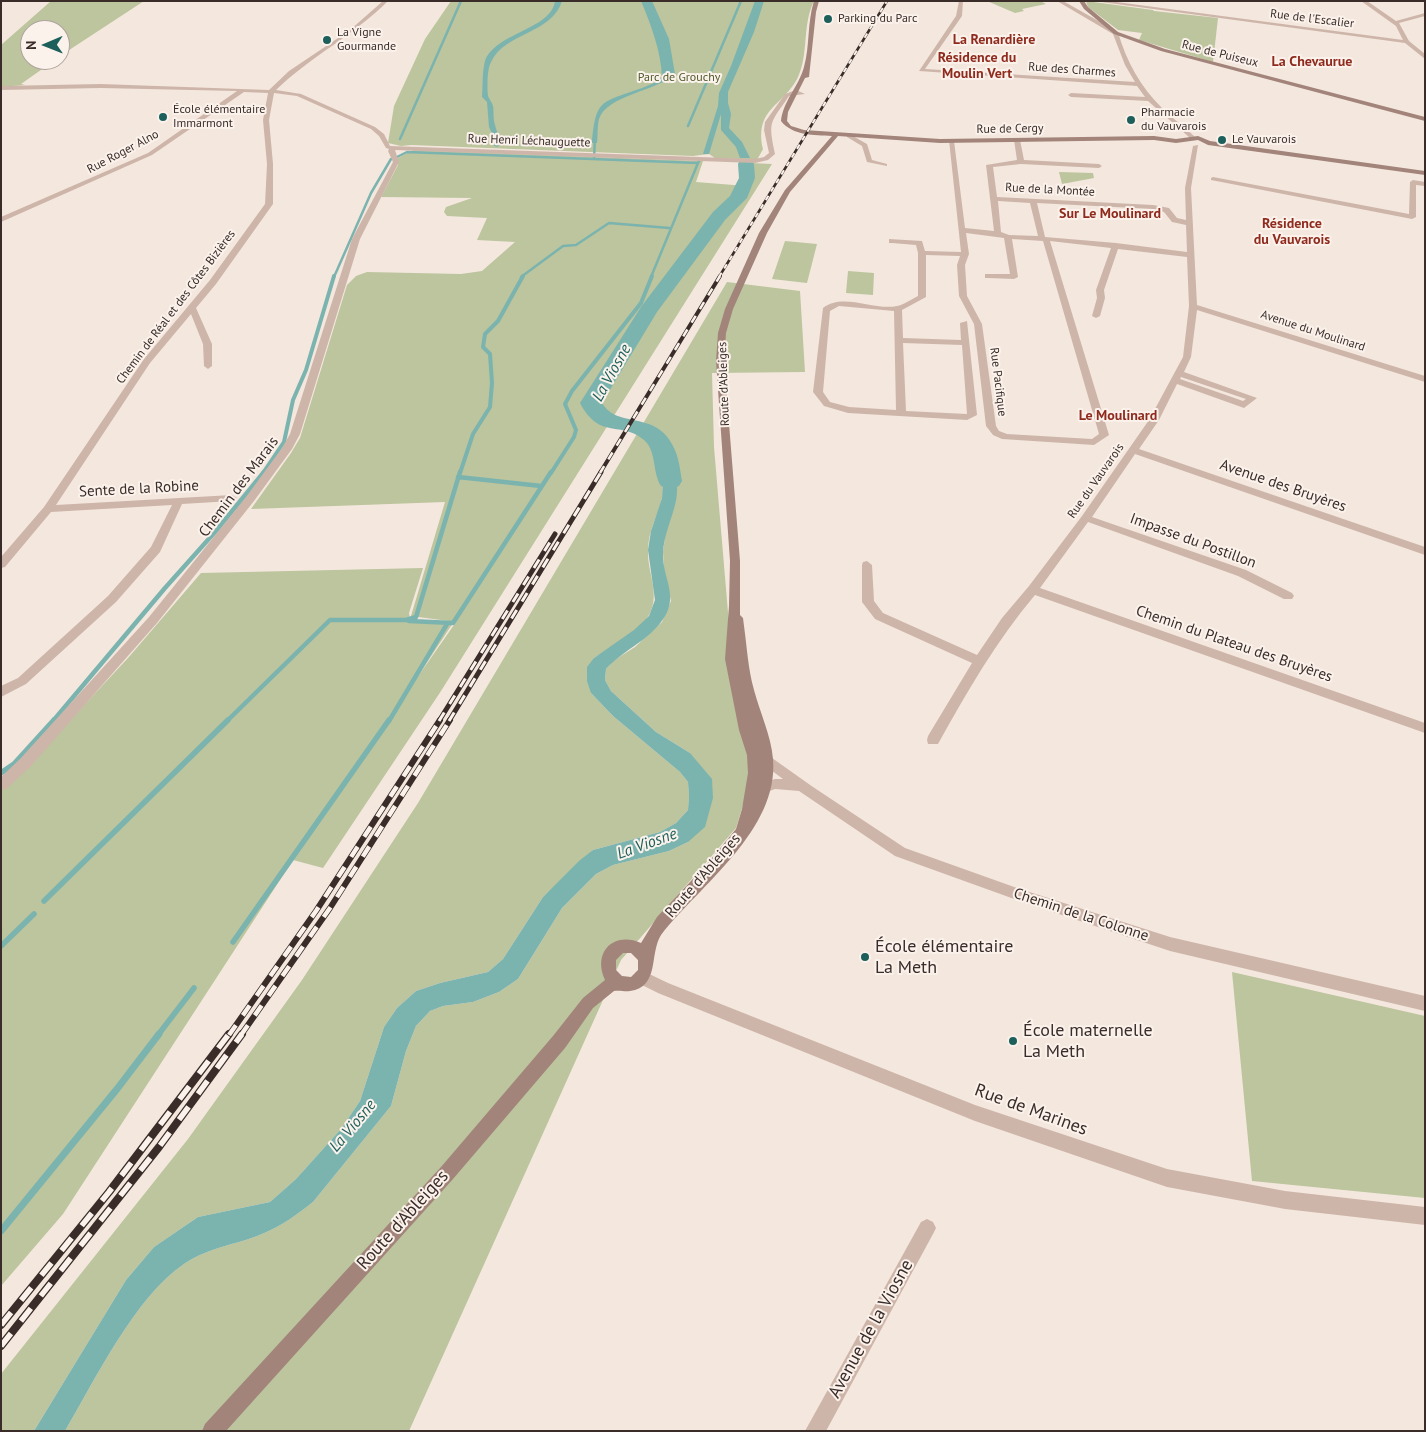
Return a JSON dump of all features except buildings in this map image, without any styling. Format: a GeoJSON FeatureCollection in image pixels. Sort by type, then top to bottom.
{"type":"FeatureCollection","features":[{"type":"Feature","properties":{"kind":"main road"},"geometry":{"type":"LineString","coordinates":[[800,95],[806,82],[813,12],[817,1]]}},
{"type":"Feature","properties":{"kind":"main road","name":"Rue de Puiseux"},"geometry":{"type":"LineString","coordinates":[[1081,1],[1086,8],[1116,33],[1174,54],[1425,119]]}},
{"type":"Feature","properties":{"kind":"main road"},"geometry":{"type":"LineString","coordinates":[[784,120],[785,112],[792,101]]}},
{"type":"Feature","properties":{"kind":"main road"},"geometry":{"type":"LineString","coordinates":[[784,120],[795,109]]}},
{"type":"Feature","properties":{"kind":"main road","name":"Rue de Cergy"},"geometry":{"type":"LineString","coordinates":[[784,120],[786,125],[798,131],[849,136],[951,141],[1154,138],[1194,141]]}},
{"type":"Feature","properties":{"kind":"main road","name":"Route d'Ableiges"},"geometry":{"type":"LineString","coordinates":[[743,830],[752,795],[754,774],[753,756],[745,730],[731,659],[735,606],[735,561],[720,361],[722,333],[729,308],[770,220],[787,191],[836,135]]}},
{"type":"Feature","properties":{"kind":"main road"},"geometry":{"type":"LineString","coordinates":[[1194,141],[1204,146],[1208,143],[1425,172]]}},
{"type":"Feature","properties":{"kind":"main road","name":"Route d'Ableiges"},"geometry":{"type":"LineString","coordinates":[[662,922],[720,859],[743,830],[755,809],[764,787],[765,758],[744,677],[735,606]]}},
{"type":"Feature","properties":{"kind":"main road"},"geometry":{"type":"LineString","coordinates":[[588,1003],[612,952],[639,940],[662,922]]}},
{"type":"Feature","properties":{"kind":"main road"},"geometry":{"type":"LineString","coordinates":[[588,1003],[611,984],[634,982],[641,977],[647,966],[646,956],[650,939],[662,922]]}},
{"type":"Feature","properties":{"kind":"main road"},"geometry":{"type":"LineString","coordinates":[[624,946],[638,949],[646,956]]}},
{"type":"Feature","properties":{"kind":"main road"},"geometry":{"type":"LineString","coordinates":[[607,962],[608,972],[611,977],[621,983]]}},
{"type":"Feature","properties":{"kind":"main road","name":"Route d'Ableiges"},"geometry":{"type":"LineString","coordinates":[[212,1431],[446,1173],[559,1042],[588,1003]]}},
{"type":"Feature","properties":{"kind":"street"},"geometry":{"type":"LineString","coordinates":[[271,91],[291,72],[352,31],[386,1]]}},
{"type":"Feature","properties":{"kind":"street","name":"Rue des Charmes"},"geometry":{"type":"LineString","coordinates":[[961,1],[959,16],[921,70],[1138,84]]}},
{"type":"Feature","properties":{"kind":"street"},"geometry":{"type":"LineString","coordinates":[[1059,1],[1116,33],[1126,64],[1148,99],[1164,116],[1194,141]]}},
{"type":"Feature","properties":{"kind":"street","name":"Rue de l'Escalier"},"geometry":{"type":"LineString","coordinates":[[1096,1],[1407,42]]}},
{"type":"Feature","properties":{"kind":"street"},"geometry":{"type":"LineString","coordinates":[[1353,1],[1364,2],[1395,23],[1407,42],[1425,57]]}},
{"type":"Feature","properties":{"kind":"street"},"geometry":{"type":"LineString","coordinates":[[1395,23],[1425,14]]}},
{"type":"Feature","properties":{"kind":"street"},"geometry":{"type":"LineString","coordinates":[[1,88],[35,86],[244,89],[299,95],[373,128],[382,135],[388,147],[393,148]]}},
{"type":"Feature","properties":{"kind":"street","name":"Rue Roger Alno"},"geometry":{"type":"LineString","coordinates":[[1,220],[150,154],[244,89]]}},
{"type":"Feature","properties":{"kind":"street","name":"Chemin de Réal et des Côtes Bizières"},"geometry":{"type":"LineString","coordinates":[[1,564],[48,509],[147,361],[213,282],[269,204],[270,164],[266,120],[271,91]]}},
{"type":"Feature","properties":{"kind":"street","name":"Rue Henri Léchauguette"},"geometry":{"type":"LineString","coordinates":[[393,148],[755,161],[766,159],[772,154],[768,122],[787,95],[800,95]]}},
{"type":"Feature","properties":{"kind":"street"},"geometry":{"type":"LineString","coordinates":[[782,102],[792,101],[800,95]]}},
{"type":"Feature","properties":{"kind":"street"},"geometry":{"type":"LineString","coordinates":[[1071,95],[1148,99]]}},
{"type":"Feature","properties":{"kind":"street"},"geometry":{"type":"LineString","coordinates":[[849,136],[865,145],[869,162],[885,165]]}},
{"type":"Feature","properties":{"kind":"street","name":"Rue de la Montée"},"geometry":{"type":"LineString","coordinates":[[1017,140],[1021,162],[989,166],[994,199],[1153,207],[1166,210],[1175,220],[1188,223]]}},
{"type":"Feature","properties":{"kind":"street","name":"Rue Pacifique"},"geometry":{"type":"LineString","coordinates":[[951,141],[965,254],[961,264],[963,296],[978,324],[991,426],[996,433],[1005,437],[1094,442],[1104,435],[1044,240]]}},
{"type":"Feature","properties":{"kind":"street","name":"Rue du Vauvarois"},"geometry":{"type":"LineString","coordinates":[[933,740],[1006,621],[1033,589],[1086,518],[1154,420],[1187,357],[1193,306],[1188,188],[1194,141]]}},
{"type":"Feature","properties":{"kind":"street","name":"Chemin des Marais"},"geometry":{"type":"LineString","coordinates":[[1,785],[25,763],[153,620],[288,449],[295,434],[356,240],[365,218],[396,162],[391,151],[393,148]]}},
{"type":"Feature","properties":{"kind":"street"},"geometry":{"type":"LineString","coordinates":[[1021,162],[1099,166]]}},
{"type":"Feature","properties":{"kind":"street"},"geometry":{"type":"LineString","coordinates":[[1213,179],[1412,217],[1413,182],[1425,184]]}},
{"type":"Feature","properties":{"kind":"street"},"geometry":{"type":"LineString","coordinates":[[994,199],[998,234]]}},
{"type":"Feature","properties":{"kind":"street"},"geometry":{"type":"LineString","coordinates":[[1033,201],[1044,240]]}},
{"type":"Feature","properties":{"kind":"street"},"geometry":{"type":"LineString","coordinates":[[961,230],[1008,237],[1116,245],[1191,255]]}},
{"type":"Feature","properties":{"kind":"street"},"geometry":{"type":"LineString","coordinates":[[988,276],[1014,277],[1008,237]]}},
{"type":"Feature","properties":{"kind":"street"},"geometry":{"type":"LineString","coordinates":[[892,240],[919,243],[922,252],[922,297],[898,309],[839,304],[830,306],[826,310],[818,392],[826,404],[848,410],[967,417],[972,415],[964,323]]}},
{"type":"Feature","properties":{"kind":"street"},"geometry":{"type":"LineString","coordinates":[[1096,316],[1101,298],[1100,290],[1116,245]]}},
{"type":"Feature","properties":{"kind":"street"},"geometry":{"type":"LineString","coordinates":[[922,252],[965,254]]}},
{"type":"Feature","properties":{"kind":"street","name":"Avenue du Moulinard"},"geometry":{"type":"LineString","coordinates":[[1193,306],[1425,380]]}},
{"type":"Feature","properties":{"kind":"street"},"geometry":{"type":"LineString","coordinates":[[192,308],[208,345],[210,358],[208,366]]}},
{"type":"Feature","properties":{"kind":"street"},"geometry":{"type":"LineString","coordinates":[[898,309],[901,413]]}},
{"type":"Feature","properties":{"kind":"street"},"geometry":{"type":"LineString","coordinates":[[899,340],[966,343]]}},
{"type":"Feature","properties":{"kind":"street"},"geometry":{"type":"LineString","coordinates":[[1177,377],[1252,398],[1244,405],[1177,377]]}},
{"type":"Feature","properties":{"kind":"street","name":"Avenue des Bruyères"},"geometry":{"type":"LineString","coordinates":[[1132,450],[1425,551]]}},
{"type":"Feature","properties":{"kind":"street","name":"Sente de la Robine"},"geometry":{"type":"LineString","coordinates":[[48,509],[232,498]]}},
{"type":"Feature","properties":{"kind":"street"},"geometry":{"type":"LineString","coordinates":[[1,692],[22,681],[112,599],[156,549],[178,502]]}},
{"type":"Feature","properties":{"kind":"street","name":"Impasse du Postillon"},"geometry":{"type":"LineString","coordinates":[[1086,518],[1242,573],[1288,596]]}},
{"type":"Feature","properties":{"kind":"street"},"geometry":{"type":"LineString","coordinates":[[867,565],[868,602],[879,616],[980,661]]}},
{"type":"Feature","properties":{"kind":"street","name":"Chemin du Plateau des Bruyères"},"geometry":{"type":"LineString","coordinates":[[1033,589],[1045,595],[1425,728]]}},
{"type":"Feature","properties":{"kind":"street","name":"Chemin de la Colonne"},"geometry":{"type":"LineString","coordinates":[[765,758],[804,788],[900,852],[1017,894],[1170,944],[1425,1004]]}},
{"type":"Feature","properties":{"kind":"street"},"geometry":{"type":"LineString","coordinates":[[752,795],[764,787],[784,784],[804,788]]}},
{"type":"Feature","properties":{"kind":"street","name":"Rue de Marines"},"geometry":{"type":"LineString","coordinates":[[641,977],[664,988],[975,1113],[1167,1178],[1285,1200],[1425,1216]]}},
{"type":"Feature","properties":{"kind":"street","name":"Avenue de la Viosne"},"geometry":{"type":"LineString","coordinates":[[815,1431],[928,1228]]}},
{"type":"Feature","properties":{"kind":"green space"},"geometry":{"type":"Polygon","coordinates":[[[51,1],[144,1],[70,49],[70,20],[29,20],[51,1]]]}},
{"type":"Feature","properties":{"kind":"green space","name":"Parc de Grouchy"},"geometry":{"type":"Polygon","coordinates":[[[451,1],[814,1],[810,10],[803,58],[798,77],[792,87],[766,116],[761,135],[763,149],[757,160],[715,158],[709,154],[693,156],[401,146],[388,143],[394,106],[425,39],[451,1]]]}},
{"type":"Feature","properties":{"kind":"green space"},"geometry":{"type":"Polygon","coordinates":[[[987,1],[1040,1],[1046,4],[1022,9],[1024,11],[1015,13],[987,1]]]}},
{"type":"Feature","properties":{"kind":"green space"},"geometry":{"type":"Polygon","coordinates":[[[1086,1],[1218,18],[1213,62],[1139,40],[1142,33],[1118,30],[1088,7],[1086,1]]]}},
{"type":"Feature","properties":{"kind":"green space"},"geometry":{"type":"Polygon","coordinates":[[[20,28],[20,70],[41,70],[21,84],[25,85],[1,87],[1,45],[20,28]]]}},
{"type":"Feature","properties":{"kind":"green space"},"geometry":{"type":"Polygon","coordinates":[[[413,150],[703,161],[696,182],[746,186],[750,178],[751,163],[772,164],[441,691],[323,868],[293,860],[63,1214],[1,1286],[1,790],[18,776],[128,658],[201,573],[423,568],[409,613],[410,619],[453,623],[412,685],[456,622],[411,616],[445,502],[251,509],[300,438],[347,285],[356,276],[367,272],[461,274],[482,271],[515,242],[477,240],[487,218],[447,216],[444,212],[446,207],[472,198],[381,197],[398,165],[398,158],[413,150]]]}},
{"type":"Feature","properties":{"kind":"green space"},"geometry":{"type":"Polygon","coordinates":[[[1059,172],[1093,173],[1094,178],[1062,184],[1059,172]]]}},
{"type":"Feature","properties":{"kind":"green space"},"geometry":{"type":"Polygon","coordinates":[[[785,241],[817,244],[807,283],[772,279],[785,241]]]}},
{"type":"Feature","properties":{"kind":"green space"},"geometry":{"type":"Polygon","coordinates":[[[848,271],[874,273],[873,295],[846,293],[848,271]]]}},
{"type":"Feature","properties":{"kind":"green space"},"geometry":{"type":"Polygon","coordinates":[[[727,282],[800,291],[805,372],[712,373],[714,447],[732,660],[759,752],[736,828],[621,960],[409,1431],[65,1431],[117,1341],[149,1297],[166,1279],[193,1258],[269,1231],[295,1216],[313,1202],[391,1106],[406,1051],[416,1026],[430,1011],[443,1006],[473,1002],[499,992],[518,979],[562,908],[596,874],[613,865],[669,851],[688,842],[690,753],[656,732],[611,691],[605,680],[606,669],[613,661],[635,647],[662,622],[671,601],[664,569],[663,552],[666,531],[676,500],[676,464],[662,436],[654,450],[663,485],[662,498],[648,543],[648,558],[654,597],[653,605],[650,613],[640,626],[594,658],[591,693],[613,716],[680,772],[688,782],[688,810],[676,823],[660,832],[593,850],[543,897],[503,959],[488,972],[440,983],[416,991],[397,1008],[384,1027],[360,1101],[341,1129],[296,1179],[270,1202],[198,1217],[154,1247],[126,1280],[34,1431],[1,1431],[1,1374],[188,1139],[302,980],[418,803],[727,282]]]}},
{"type":"Feature","properties":{"kind":"green space"},"geometry":{"type":"Polygon","coordinates":[[[1232,972],[1425,1016],[1425,1198],[1252,1181],[1232,972]]]}},
{"type":"Feature","properties":{"kind":"water"},"geometry":{"type":"Polygon","coordinates":[[[555,1],[562,1],[557,12],[549,20],[507,44],[491,62],[488,78],[488,96],[493,106],[494,121],[499,140],[498,147],[494,146],[495,140],[489,127],[487,102],[482,97],[485,61],[491,51],[500,43],[544,19],[551,11],[555,1]]]}},
{"type":"Feature","properties":{"kind":"water"},"geometry":{"type":"Polygon","coordinates":[[[641,1],[652,1],[669,39],[675,74],[657,85],[612,104],[599,119],[597,143],[592,143],[596,118],[603,104],[652,84],[662,77],[658,48],[641,1]]]}},
{"type":"Feature","properties":{"kind":"water"},"geometry":{"type":"Polygon","coordinates":[[[755,1],[764,1],[754,32],[728,92],[731,114],[729,128],[742,142],[750,158],[740,158],[736,147],[721,130],[721,114],[709,154],[703,154],[718,106],[719,93],[755,1]]]}},
{"type":"Feature","properties":{"kind":"water"},"geometry":{"type":"Polygon","coordinates":[[[662,435],[675,462],[677,479],[676,501],[666,533],[663,553],[670,604],[667,613],[655,629],[606,669],[605,680],[611,691],[656,732],[690,753],[712,779],[713,798],[705,827],[688,842],[669,851],[613,865],[596,874],[562,908],[518,979],[499,992],[473,1002],[443,1006],[430,1011],[416,1026],[406,1051],[391,1106],[313,1202],[295,1216],[269,1231],[203,1254],[184,1264],[149,1297],[133,1318],[103,1364],[65,1431],[34,1431],[126,1280],[154,1247],[198,1217],[270,1202],[296,1179],[341,1129],[360,1101],[384,1027],[397,1008],[416,991],[440,983],[488,972],[503,959],[543,897],[579,861],[593,850],[660,832],[676,823],[688,810],[688,782],[680,772],[613,716],[591,693],[587,681],[587,667],[594,658],[634,630],[649,616],[655,600],[648,550],[651,531],[662,498],[663,481],[654,450],[662,435]]]}},
{"type":"Feature","properties":{"kind":"waterway"},"geometry":{"type":"LineString","coordinates":[[400,139],[461,1]]}},
{"type":"Feature","properties":{"kind":"waterway"},"geometry":{"type":"LineString","coordinates":[[688,126],[741,1]]}},
{"type":"Feature","properties":{"kind":"waterway"},"geometry":{"type":"LineString","coordinates":[[594,159],[595,137]]}},
{"type":"Feature","properties":{"kind":"waterway"},"geometry":{"type":"LineString","coordinates":[[397,157],[407,152],[698,163]]}},
{"type":"Feature","properties":{"kind":"waterway"},"geometry":{"type":"LineString","coordinates":[[334,277],[371,193],[391,159]]}},
{"type":"Feature","properties":{"kind":"waterway"},"geometry":{"type":"LineString","coordinates":[[651,277],[698,163]]}},
{"type":"Feature","properties":{"kind":"waterway","name":"La Viosne"},"geometry":{"type":"LineString","coordinates":[[670,481],[663,451],[659,442],[652,434],[634,426],[604,419],[596,413],[591,403],[648,311],[719,216],[738,198],[747,178],[746,164]]}},
{"type":"Feature","properties":{"kind":"waterway"},"geometry":{"type":"LineString","coordinates":[[521,277],[563,246],[576,245],[609,223],[669,228]]}},
{"type":"Feature","properties":{"kind":"waterway"},"geometry":{"type":"LineString","coordinates":[[263,473],[284,442],[293,400],[306,370],[334,276]]}},
{"type":"Feature","properties":{"kind":"waterway"},"geometry":{"type":"LineString","coordinates":[[460,473],[473,434],[490,407],[492,383],[490,354],[483,347],[485,334],[498,321],[523,276]]}},
{"type":"Feature","properties":{"kind":"waterway"},"geometry":{"type":"LineString","coordinates":[[551,473],[574,437],[576,430],[565,404],[572,391],[641,303],[652,276]]}},
{"type":"Feature","properties":{"kind":"waterway"},"geometry":{"type":"LineString","coordinates":[[53,721],[264,472]]}},
{"type":"Feature","properties":{"kind":"waterway"},"geometry":{"type":"LineString","coordinates":[[458,477],[460,472]]}},
{"type":"Feature","properties":{"kind":"waterway"},"geometry":{"type":"LineString","coordinates":[[409,621],[453,623],[551,472]]}},
{"type":"Feature","properties":{"kind":"waterway"},"geometry":{"type":"LineString","coordinates":[[227,721],[330,620],[406,620],[416,617],[458,477]]}},
{"type":"Feature","properties":{"kind":"waterway"},"geometry":{"type":"LineString","coordinates":[[458,477],[541,486]]}},
{"type":"Feature","properties":{"kind":"waterway"},"geometry":{"type":"LineString","coordinates":[[389,721],[447,624]]}},
{"type":"Feature","properties":{"kind":"waterway"},"geometry":{"type":"LineString","coordinates":[[1,773],[14,764],[54,720]]}},
{"type":"Feature","properties":{"kind":"waterway"},"geometry":{"type":"LineString","coordinates":[[44,901],[228,720]]}},
{"type":"Feature","properties":{"kind":"waterway"},"geometry":{"type":"LineString","coordinates":[[233,942],[389,720]]}},
{"type":"Feature","properties":{"kind":"waterway"},"geometry":{"type":"LineString","coordinates":[[1,946],[34,914]]}},
{"type":"Feature","properties":{"kind":"waterway"},"geometry":{"type":"LineString","coordinates":[[158,1035],[194,988]]}},
{"type":"Feature","properties":{"kind":"waterway"},"geometry":{"type":"LineString","coordinates":[[1,1231],[117,1089],[159,1034]]}},
{"type":"Feature","properties":{"kind":"railway"},"geometry":{"type":"LineString","coordinates":[[719,277],[887,1]]}},
{"type":"Feature","properties":{"kind":"railway"},"geometry":{"type":"LineString","coordinates":[[600,473],[720,276]]}},
{"type":"Feature","properties":{"kind":"railway"},"geometry":{"type":"LineString","coordinates":[[449,721],[601,472]]}},
{"type":"Feature","properties":{"kind":"railway"},"geometry":{"type":"LineString","coordinates":[[439,721],[555,534]]}},
{"type":"Feature","properties":{"kind":"railway"},"geometry":{"type":"LineString","coordinates":[[229,1035],[316,911],[440,720]]}},
{"type":"Feature","properties":{"kind":"railway"},"geometry":{"type":"LineString","coordinates":[[241,1035],[330,908],[450,720]]}},
{"type":"Feature","properties":{"kind":"railway"},"geometry":{"type":"LineString","coordinates":[[1,1325],[109,1192],[229,1034]]}},
{"type":"Feature","properties":{"kind":"railway"},"geometry":{"type":"LineString","coordinates":[[1,1346],[159,1147],[242,1034]]}},
{"type":"Feature","properties":{"kind":"place","name":"Parking du Parc"},"geometry":{"type":"Point","coordinates":[828,19]}},
{"type":"Feature","properties":{"kind":"place","name":"La Vigne Gourmande"},"geometry":{"type":"Point","coordinates":[327,40]}},
{"type":"Feature","properties":{"kind":"place","name":"École élémentaire Immarmont"},"geometry":{"type":"Point","coordinates":[163,117]}},
{"type":"Feature","properties":{"kind":"place","name":"Pharmacie du Vauvarois"},"geometry":{"type":"Point","coordinates":[1131,120]}},
{"type":"Feature","properties":{"kind":"place","name":"Le Vauvarois"},"geometry":{"type":"Point","coordinates":[1222,140]}},
{"type":"Feature","properties":{"kind":"place","name":"École élémentaire La Meth"},"geometry":{"type":"Point","coordinates":[865,957]}},
{"type":"Feature","properties":{"kind":"place","name":"École maternelle La Meth"},"geometry":{"type":"Point","coordinates":[1013,1041]}},
{"type":"Feature","properties":{"kind":"district","name":"La Renardière"},"geometry":{"type":"Point","coordinates":[994,40]}},
{"type":"Feature","properties":{"kind":"district","name":"La Chevaurue"},"geometry":{"type":"Point","coordinates":[1312,62]}},
{"type":"Feature","properties":{"kind":"district","name":"Résidence du Moulin Vert"},"geometry":{"type":"Point","coordinates":[977,66]}},
{"type":"Feature","properties":{"kind":"district","name":"Sur Le Moulinard"},"geometry":{"type":"Point","coordinates":[1110,214]}},
{"type":"Feature","properties":{"kind":"district","name":"Résidence du Vauvarois"},"geometry":{"type":"Point","coordinates":[1292,232]}},
{"type":"Feature","properties":{"kind":"district","name":"Le Moulinard"},"geometry":{"type":"Point","coordinates":[1118,416]}}]}
